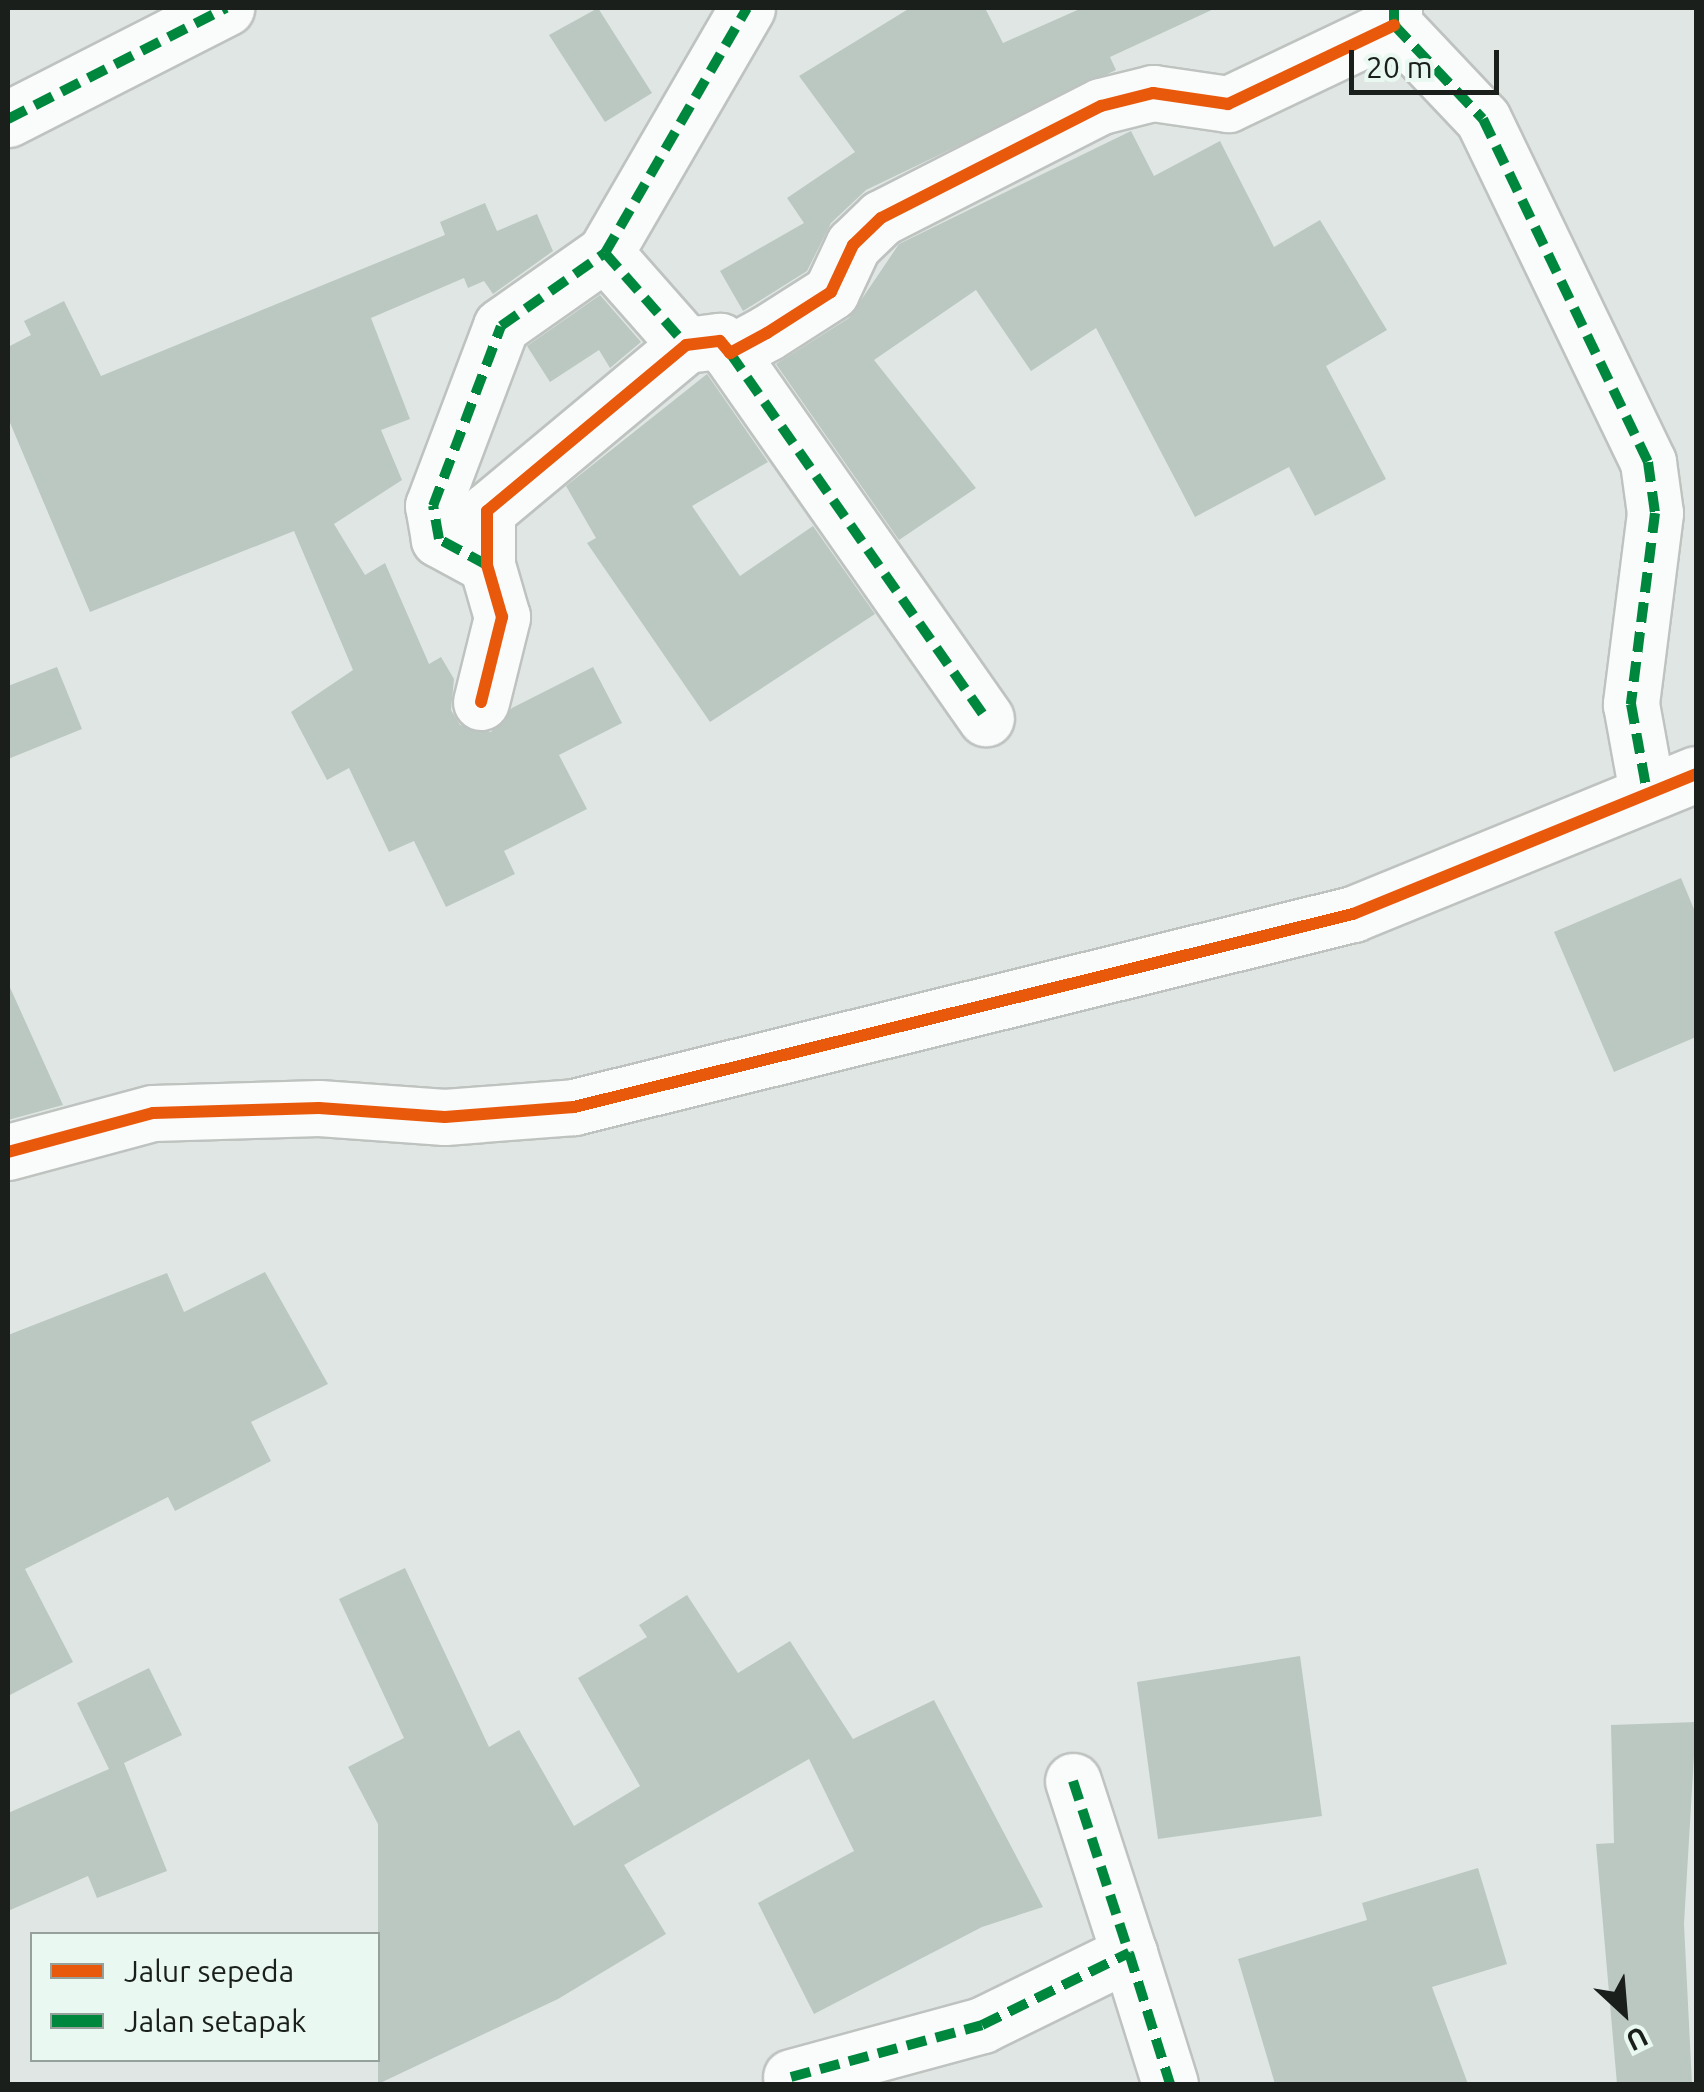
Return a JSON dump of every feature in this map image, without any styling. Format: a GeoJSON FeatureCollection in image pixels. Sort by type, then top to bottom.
{"type":"FeatureCollection","features":[{"type":"Feature","properties":{"kind":"street"},"geometry":{"type":"LineString","coordinates":[[8,119],[226,8]]}},
{"type":"Feature","properties":{"kind":"street"},"geometry":{"type":"LineString","coordinates":[[487,565],[439,539],[433,506],[501,326],[605,254],[747,8]]}},
{"type":"Feature","properties":{"kind":"street"},"geometry":{"type":"LineString","coordinates":[[8,1152],[153,1113],[319,1108],[445,1117],[574,1107],[1354,914],[1672,783],[1632,692],[1655,513],[1648,462],[1483,119],[1394,16],[1228,104],[1154,93],[1100,106],[882,218],[853,245],[831,292],[708,349],[497,498],[482,523],[487,565],[502,617],[481,702]]}},
{"type":"Feature","properties":{"kind":"street"},"geometry":{"type":"LineString","coordinates":[[605,254],[708,349],[986,718]]}},
{"type":"Feature","properties":{"kind":"street"},"geometry":{"type":"LineString","coordinates":[[1074,1781],[1170,2084]]}},
{"type":"Feature","properties":{"kind":"street"},"geometry":{"type":"LineString","coordinates":[[791,2077],[982,2024],[1128,1953]]}},
{"type":"Feature","properties":{"kind":"building"},"geometry":{"type":"Polygon","coordinates":[[[598,8],[652,93],[605,122],[549,35],[598,8]]]}},
{"type":"Feature","properties":{"kind":"building"},"geometry":{"type":"Polygon","coordinates":[[[910,8],[985,8],[1003,43],[1082,8],[1216,8],[1110,57],[1116,70],[866,190],[831,223],[807,271],[743,311],[720,271],[804,223],[787,198],[855,152],[799,76],[910,8]]]}},
{"type":"Feature","properties":{"kind":"building"},"geometry":{"type":"Polygon","coordinates":[[[1131,131],[1154,176],[1220,141],[1274,247],[1320,220],[1387,330],[1326,366],[1386,479],[1315,516],[1289,467],[1195,517],[1096,328],[1031,371],[976,290],[874,360],[976,488],[899,540],[776,364],[849,318],[899,244],[1131,131]]]}},
{"type":"Feature","properties":{"kind":"building"},"geometry":{"type":"Polygon","coordinates":[[[485,203],[497,231],[537,214],[553,251],[493,294],[484,281],[468,288],[464,278],[371,318],[410,419],[381,430],[402,480],[334,524],[365,575],[385,563],[429,664],[441,657],[454,679],[451,710],[460,725],[491,732],[512,708],[593,667],[622,723],[559,755],[587,809],[504,851],[515,874],[446,907],[414,841],[389,852],[349,768],[327,780],[291,712],[353,670],[294,531],[90,612],[8,418],[8,347],[31,335],[24,321],[64,301],[101,376],[445,235],[440,222],[485,203]]]}},
{"type":"Feature","properties":{"kind":"building"},"geometry":{"type":"Polygon","coordinates":[[[600,295],[641,342],[610,368],[599,350],[550,382],[527,346],[600,295]]]}},
{"type":"Feature","properties":{"kind":"building"},"geometry":{"type":"Polygon","coordinates":[[[707,374],[768,462],[692,506],[740,576],[813,526],[875,614],[710,722],[587,543],[596,538],[566,486],[707,374]]]}},
{"type":"Feature","properties":{"kind":"building"},"geometry":{"type":"Polygon","coordinates":[[[57,667],[82,729],[8,759],[8,686],[57,667]]]}},
{"type":"Feature","properties":{"kind":"building"},"geometry":{"type":"Polygon","coordinates":[[[1681,878],[1696,914],[1696,1037],[1614,1072],[1554,932],[1681,878]]]}},
{"type":"Feature","properties":{"kind":"building"},"geometry":{"type":"Polygon","coordinates":[[[8,983],[63,1105],[8,1120],[8,983]]]}},
{"type":"Feature","properties":{"kind":"building"},"geometry":{"type":"Polygon","coordinates":[[[265,1272],[328,1384],[251,1422],[271,1461],[175,1511],[168,1497],[25,1569],[73,1662],[8,1696],[8,1335],[167,1273],[184,1312],[265,1272]]]}},
{"type":"Feature","properties":{"kind":"building"},"geometry":{"type":"Polygon","coordinates":[[[405,1568],[489,1747],[519,1730],[574,1826],[640,1786],[578,1678],[647,1637],[639,1625],[687,1595],[738,1673],[790,1641],[853,1739],[934,1700],[1043,1907],[982,1927],[814,2014],[758,1903],[854,1851],[809,1759],[624,1865],[666,1934],[558,1999],[378,2084],[378,1824],[348,1767],[404,1738],[339,1599],[405,1568]]]}},
{"type":"Feature","properties":{"kind":"building"},"geometry":{"type":"Polygon","coordinates":[[[1300,1656],[1322,1816],[1158,1839],[1137,1682],[1300,1656]]]}},
{"type":"Feature","properties":{"kind":"building"},"geometry":{"type":"Polygon","coordinates":[[[149,1668],[182,1735],[124,1763],[167,1871],[97,1898],[88,1876],[8,1911],[8,1813],[109,1769],[77,1703],[149,1668]]]}},
{"type":"Feature","properties":{"kind":"building"},"geometry":{"type":"Polygon","coordinates":[[[1696,1722],[1684,1924],[1692,2084],[1617,2084],[1596,1844],[1614,1843],[1611,1725],[1696,1722]]]}},
{"type":"Feature","properties":{"kind":"building"},"geometry":{"type":"Polygon","coordinates":[[[1478,1868],[1507,1964],[1432,1987],[1468,2084],[1275,2084],[1238,1959],[1367,1920],[1362,1903],[1478,1868]]]}},
{"type":"Feature","properties":{"kind":"marked path"},"geometry":{"type":"LineString","coordinates":[[8,119],[226,8]]}},
{"type":"Feature","properties":{"kind":"marked path"},"geometry":{"type":"LineString","coordinates":[[487,565],[439,539],[433,506],[501,326],[605,253],[747,8]]}},
{"type":"Feature","properties":{"kind":"marked path"},"geometry":{"type":"LineString","coordinates":[[1394,8],[1394,25],[1483,119],[1648,462],[1655,513],[1631,704],[1647,792]]}},
{"type":"Feature","properties":{"kind":"marked path"},"geometry":{"type":"LineString","coordinates":[[605,253],[686,345]]}},
{"type":"Feature","properties":{"kind":"marked path"},"geometry":{"type":"LineString","coordinates":[[730,353],[986,718]]}},
{"type":"Feature","properties":{"kind":"marked path"},"geometry":{"type":"LineString","coordinates":[[1073,1781],[1129,1953]]}},
{"type":"Feature","properties":{"kind":"marked path"},"geometry":{"type":"LineString","coordinates":[[791,2077],[982,2025],[1129,1953],[1170,2084]]}},
{"type":"Feature","properties":{"kind":"cycle path"},"geometry":{"type":"LineString","coordinates":[[481,702],[502,617],[487,565],[487,511],[686,345],[720,341],[730,353],[767,333],[831,292],[853,245],[881,218],[1101,106],[1153,93],[1228,104],[1394,25]]}},
{"type":"Feature","properties":{"kind":"cycle path"},"geometry":{"type":"LineString","coordinates":[[8,1152],[153,1113],[319,1108],[445,1117],[574,1107],[1353,914],[1696,774]]}}]}
